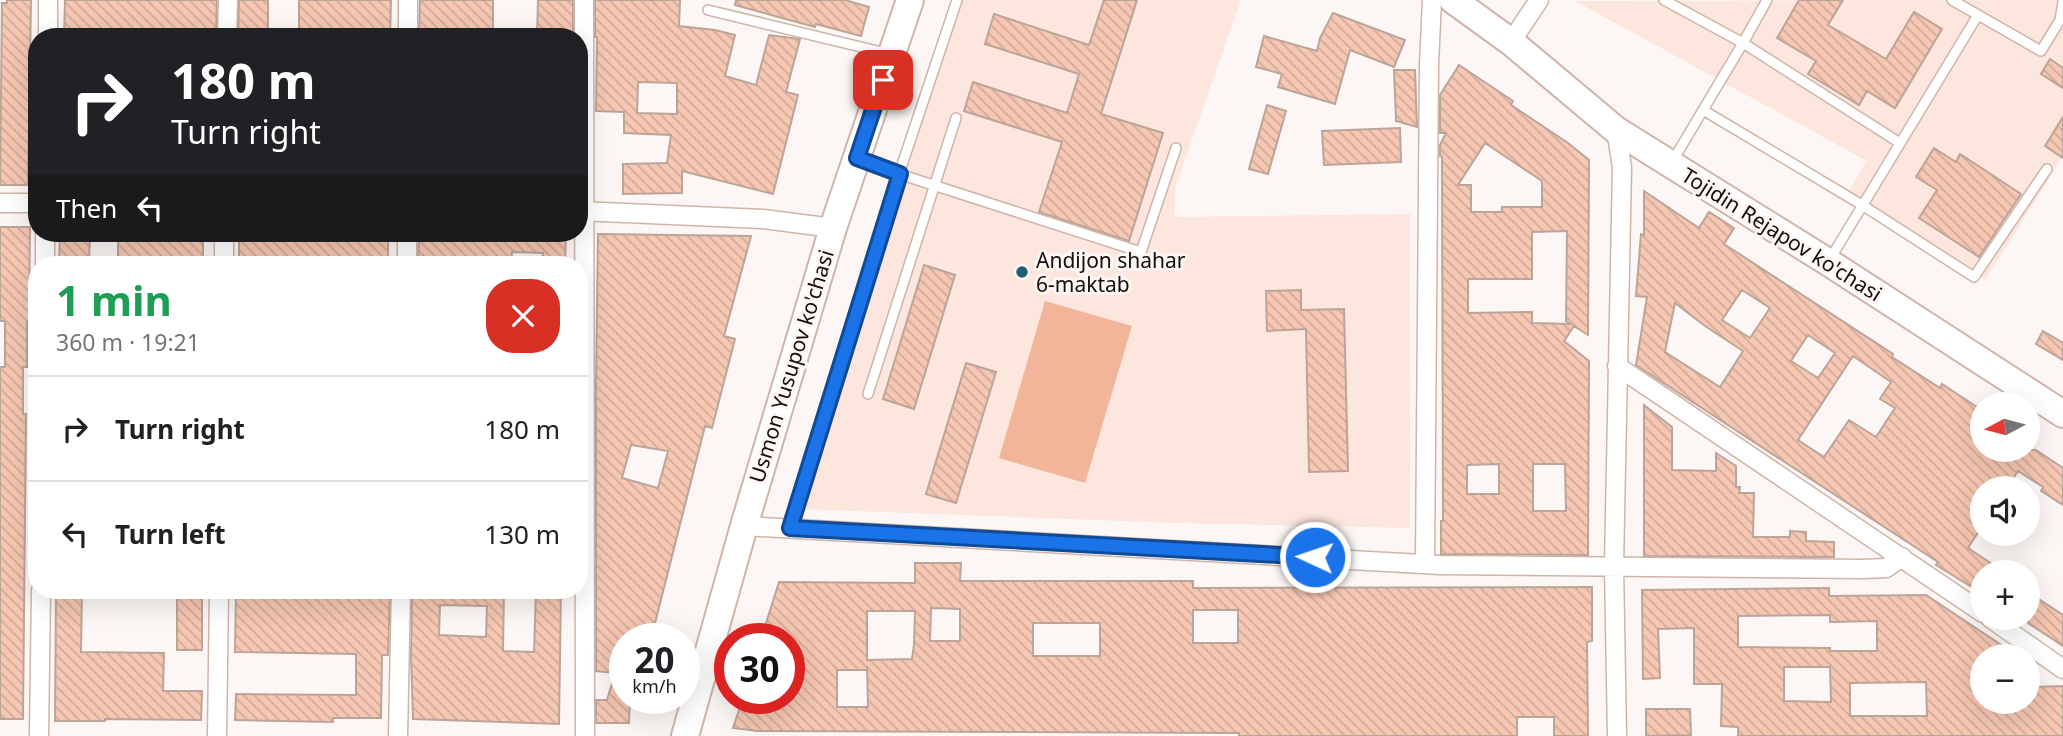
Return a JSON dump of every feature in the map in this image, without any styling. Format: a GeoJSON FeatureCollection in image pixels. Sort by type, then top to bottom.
{"type":"FeatureCollection","features":[{"type":"Feature","properties":{"kind":"main road","name":"Usmon Yusupov ko'chasi"},"geometry":{"type":"LineString","coordinates":[[685,736],[833,228],[910,0]]}},
{"type":"Feature","properties":{"kind":"main road","name":"Tojidin Rejapov ko'chasi"},"geometry":{"type":"LineString","coordinates":[[1452,0],[1511,42],[1616,130],[1828,262],[2063,414]]}},
{"type":"Feature","properties":{"kind":"street"},"geometry":{"type":"LineString","coordinates":[[48,0],[48,28]]}},
{"type":"Feature","properties":{"kind":"street"},"geometry":{"type":"LineString","coordinates":[[227,28],[228,0]]}},
{"type":"Feature","properties":{"kind":"street"},"geometry":{"type":"LineString","coordinates":[[408,0],[408,28]]}},
{"type":"Feature","properties":{"kind":"street"},"geometry":{"type":"LineString","coordinates":[[584,0],[584,28]]}},
{"type":"Feature","properties":{"kind":"street"},"geometry":{"type":"LineString","coordinates":[[1425,564],[1432,0]]}},
{"type":"Feature","properties":{"kind":"street"},"geometry":{"type":"LineString","coordinates":[[1511,42],[1539,0]]}},
{"type":"Feature","properties":{"kind":"street"},"geometry":{"type":"LineString","coordinates":[[1616,130],[1622,167],[1614,566],[1617,736]]}},
{"type":"Feature","properties":{"kind":"street"},"geometry":{"type":"LineString","coordinates":[[0,202],[28,203]]}},
{"type":"Feature","properties":{"kind":"street"},"geometry":{"type":"LineString","coordinates":[[588,211],[762,219],[833,228]]}},
{"type":"Feature","properties":{"kind":"street"},"geometry":{"type":"LineString","coordinates":[[1617,366],[1970,604]]}},
{"type":"Feature","properties":{"kind":"street"},"geometry":{"type":"LineString","coordinates":[[744,526],[1440,565],[1875,569],[1886,568],[1902,557]]}},
{"type":"Feature","properties":{"kind":"street"},"geometry":{"type":"LineString","coordinates":[[39,736],[41,599]]}},
{"type":"Feature","properties":{"kind":"street"},"geometry":{"type":"LineString","coordinates":[[217,736],[219,599]]}},
{"type":"Feature","properties":{"kind":"street"},"geometry":{"type":"LineString","coordinates":[[398,736],[401,599]]}},
{"type":"Feature","properties":{"kind":"street"},"geometry":{"type":"LineString","coordinates":[[584,599],[585,736]]}},
{"type":"Feature","properties":{"kind":"street"},"geometry":{"type":"LineString","coordinates":[[2008,630],[2063,668]]}},
{"type":"Feature","properties":{"kind":"lane"},"geometry":{"type":"LineString","coordinates":[[790,528],[957,0]]}},
{"type":"Feature","properties":{"kind":"lane"},"geometry":{"type":"LineString","coordinates":[[1664,0],[1742,44],[1900,143]]}},
{"type":"Feature","properties":{"kind":"lane"},"geometry":{"type":"LineString","coordinates":[[1671,164],[1767,0]]}},
{"type":"Feature","properties":{"kind":"lane"},"geometry":{"type":"LineString","coordinates":[[1952,0],[2041,51],[2060,20],[2063,2]]}},
{"type":"Feature","properties":{"kind":"lane"},"geometry":{"type":"LineString","coordinates":[[708,10],[891,55]]}},
{"type":"Feature","properties":{"kind":"lane"},"geometry":{"type":"LineString","coordinates":[[1828,262],[1978,15]]}},
{"type":"Feature","properties":{"kind":"lane"},"geometry":{"type":"LineString","coordinates":[[1703,110],[1862,205],[1974,277],[2048,169]]}},
{"type":"Feature","properties":{"kind":"lane"},"geometry":{"type":"LineString","coordinates":[[868,394],[956,118]]}},
{"type":"Feature","properties":{"kind":"lane"},"geometry":{"type":"LineString","coordinates":[[857,158],[1141,251],[1176,148]]}},
{"type":"Feature","properties":{"kind":"shaded area","name":"Andijon shahar 6-maktab"},"geometry":{"type":"Polygon","coordinates":[[[959,0],[1241,0],[1176,185],[1174,217],[1410,214],[1410,528],[1176,523],[802,509],[959,0]]]}},
{"type":"Feature","properties":{"kind":"shaded area"},"geometry":{"type":"Polygon","coordinates":[[[2063,0],[2063,157],[1985,280],[1847,194],[1867,161],[1575,1],[2063,0]]]}},
{"type":"Feature","properties":{"kind":"shaded area"},"geometry":{"type":"Polygon","coordinates":[[[1045,301],[1132,326],[1085,483],[999,458],[1045,301]]]}},
{"type":"Feature","properties":{"kind":"building"},"geometry":{"type":"Polygon","coordinates":[[[7,0],[31,0],[31,28],[28,28],[28,185],[0,185],[2,3],[7,3],[7,0]]]}},
{"type":"Feature","properties":{"kind":"building"},"geometry":{"type":"Polygon","coordinates":[[[65,0],[217,0],[216,28],[64,28],[65,0]]]}},
{"type":"Feature","properties":{"kind":"building"},"geometry":{"type":"Polygon","coordinates":[[[239,0],[268,0],[268,28],[238,28],[239,0]]]}},
{"type":"Feature","properties":{"kind":"building"},"geometry":{"type":"Polygon","coordinates":[[[299,0],[391,0],[390,28],[299,28],[299,0]]]}},
{"type":"Feature","properties":{"kind":"building"},"geometry":{"type":"Polygon","coordinates":[[[420,0],[493,0],[493,28],[419,28],[420,0]]]}},
{"type":"Feature","properties":{"kind":"building"},"geometry":{"type":"Polygon","coordinates":[[[538,0],[573,0],[573,28],[537,28],[538,0]]]}},
{"type":"Feature","properties":{"kind":"building"},"geometry":{"type":"Polygon","coordinates":[[[595,0],[680,0],[679,26],[735,35],[725,76],[756,85],[769,35],[800,39],[786,92],[798,95],[773,194],[682,171],[682,193],[623,194],[623,164],[667,163],[671,135],[624,133],[624,112],[596,111],[595,0]],[[638,82],[637,113],[677,114],[677,83],[638,82]]]}},
{"type":"Feature","properties":{"kind":"building"},"geometry":{"type":"Polygon","coordinates":[[[736,0],[845,0],[869,7],[861,36],[816,24],[815,27],[735,5],[736,0]]]}},
{"type":"Feature","properties":{"kind":"building"},"geometry":{"type":"Polygon","coordinates":[[[1104,0],[1137,0],[1101,114],[1163,133],[1129,241],[1039,212],[1062,142],[964,111],[973,82],[1067,113],[1079,74],[985,44],[994,14],[1089,45],[1104,0]]]}},
{"type":"Feature","properties":{"kind":"building"},"geometry":{"type":"Polygon","coordinates":[[[1799,0],[1843,0],[1828,25],[1886,59],[1914,12],[1942,29],[1895,108],[1867,91],[1859,105],[1808,74],[1816,61],[1777,38],[1799,0]]]}},
{"type":"Feature","properties":{"kind":"building"},"geometry":{"type":"Polygon","coordinates":[[[1333,13],[1405,40],[1394,67],[1350,50],[1335,104],[1278,87],[1282,74],[1256,67],[1264,36],[1317,51],[1320,38],[1333,13]]]}},
{"type":"Feature","properties":{"kind":"building"},"geometry":{"type":"Polygon","coordinates":[[[2050,59],[2063,68],[2063,88],[2041,74],[2050,59]]]}},
{"type":"Feature","properties":{"kind":"building"},"geometry":{"type":"Polygon","coordinates":[[[1459,65],[1513,101],[1511,105],[1589,160],[1588,335],[1574,326],[1564,341],[1589,361],[1588,555],[1441,554],[1440,145],[1446,133],[1440,133],[1440,95],[1459,65]],[[1485,143],[1458,185],[1471,185],[1471,212],[1502,212],[1502,207],[1542,207],[1542,181],[1485,143]],[[1567,231],[1532,232],[1532,279],[1468,279],[1468,313],[1532,312],[1532,323],[1570,324],[1566,321],[1567,231]],[[1499,464],[1467,465],[1467,494],[1499,494],[1499,464]],[[1533,464],[1533,511],[1566,511],[1565,464],[1533,464]]]}},
{"type":"Feature","properties":{"kind":"building"},"geometry":{"type":"Polygon","coordinates":[[[1394,70],[1415,70],[1417,127],[1396,121],[1394,70]]]}},
{"type":"Feature","properties":{"kind":"building"},"geometry":{"type":"Polygon","coordinates":[[[1267,105],[1286,111],[1268,174],[1249,169],[1267,105]]]}},
{"type":"Feature","properties":{"kind":"building"},"geometry":{"type":"Polygon","coordinates":[[[2063,117],[2063,158],[2045,146],[2063,117]]]}},
{"type":"Feature","properties":{"kind":"building"},"geometry":{"type":"Polygon","coordinates":[[[1400,128],[1401,162],[1324,165],[1322,131],[1400,128]]]}},
{"type":"Feature","properties":{"kind":"building"},"geometry":{"type":"Polygon","coordinates":[[[1934,148],[1956,162],[1960,154],[2021,194],[1979,257],[1919,218],[1937,190],[1916,177],[1934,148]]]}},
{"type":"Feature","properties":{"kind":"building"},"geometry":{"type":"Polygon","coordinates":[[[1644,191],[1699,228],[1709,212],[1734,228],[1724,244],[1893,354],[1892,357],[1940,388],[1942,384],[1970,402],[1970,462],[2040,462],[2040,453],[2063,468],[2063,505],[2041,491],[2043,487],[2040,485],[2040,476],[2026,476],[2018,471],[2015,476],[1970,476],[1968,548],[1986,560],[1970,560],[1970,586],[1936,565],[1938,562],[1636,365],[1647,297],[1636,296],[1641,234],[1644,235],[1644,191]],[[1742,290],[1722,320],[1750,338],[1770,308],[1742,290]],[[1675,303],[1665,352],[1720,387],[1743,351],[1675,303]],[[1808,335],[1791,361],[1818,378],[1835,353],[1808,335]],[[1853,356],[1798,440],[1824,457],[1849,420],[1876,437],[1895,408],[1880,399],[1891,382],[1853,356]]]}},
{"type":"Feature","properties":{"kind":"building"},"geometry":{"type":"Polygon","coordinates":[[[0,227],[28,227],[27,367],[23,367],[23,414],[26,414],[23,719],[0,719],[0,367],[5,367],[5,321],[0,321],[0,227]]]}},
{"type":"Feature","properties":{"kind":"building"},"geometry":{"type":"Polygon","coordinates":[[[598,234],[751,236],[724,336],[735,339],[712,428],[705,426],[655,623],[609,623],[609,672],[596,671],[598,234]],[[631,445],[622,478],[658,488],[668,451],[631,445]]]}},
{"type":"Feature","properties":{"kind":"building"},"geometry":{"type":"Polygon","coordinates":[[[60,242],[90,242],[89,256],[59,256],[60,242]]]}},
{"type":"Feature","properties":{"kind":"building"},"geometry":{"type":"Polygon","coordinates":[[[118,242],[203,242],[203,256],[118,256],[118,242]]]}},
{"type":"Feature","properties":{"kind":"building"},"geometry":{"type":"Polygon","coordinates":[[[239,242],[388,242],[388,256],[239,256],[239,242]]]}},
{"type":"Feature","properties":{"kind":"building"},"geometry":{"type":"Polygon","coordinates":[[[419,242],[566,242],[565,256],[512,252],[512,256],[418,256],[419,242]]]}},
{"type":"Feature","properties":{"kind":"building"},"geometry":{"type":"Polygon","coordinates":[[[924,265],[955,275],[914,409],[883,399],[924,265]]]}},
{"type":"Feature","properties":{"kind":"building"},"geometry":{"type":"Polygon","coordinates":[[[1301,290],[1301,310],[1344,309],[1348,471],[1309,472],[1306,329],[1267,331],[1266,291],[1301,290]]]}},
{"type":"Feature","properties":{"kind":"building"},"geometry":{"type":"Polygon","coordinates":[[[2043,331],[2063,343],[2063,360],[2036,344],[2043,331]]]}},
{"type":"Feature","properties":{"kind":"building"},"geometry":{"type":"Polygon","coordinates":[[[966,363],[996,372],[956,503],[926,494],[966,363]]]}},
{"type":"Feature","properties":{"kind":"building"},"geometry":{"type":"Polygon","coordinates":[[[1644,405],[1672,427],[1672,470],[1716,471],[1716,453],[1736,466],[1736,487],[1740,487],[1739,493],[1754,493],[1753,537],[1790,537],[1790,531],[1806,532],[1806,541],[1834,542],[1834,557],[1644,556],[1644,405]]]}},
{"type":"Feature","properties":{"kind":"building"},"geometry":{"type":"Polygon","coordinates":[[[915,563],[961,563],[960,581],[1193,581],[1193,588],[1592,587],[1592,641],[1587,642],[1588,736],[1554,736],[1554,717],[1517,717],[1517,736],[1239,736],[1239,733],[758,731],[733,728],[738,714],[805,714],[805,623],[766,623],[779,582],[915,583],[915,563]],[[931,608],[930,641],[960,641],[960,609],[931,608]],[[1193,610],[1193,643],[1238,643],[1238,610],[1193,610]],[[867,611],[867,660],[912,659],[915,611],[867,611]],[[1033,623],[1033,656],[1100,656],[1100,623],[1033,623]],[[867,666],[867,670],[837,670],[837,707],[868,707],[867,666]]]}},
{"type":"Feature","properties":{"kind":"building"},"geometry":{"type":"Polygon","coordinates":[[[1829,588],[1829,596],[1926,595],[1970,624],[1970,630],[1979,630],[2000,644],[1970,644],[1970,714],[2040,714],[2040,687],[2063,686],[2063,736],[1738,736],[1738,727],[1721,726],[1722,684],[1694,684],[1694,628],[1658,629],[1660,678],[1643,679],[1642,590],[1829,588]],[[1830,615],[1738,616],[1738,647],[1877,651],[1877,621],[1830,622],[1830,615]],[[1784,667],[1784,701],[1831,702],[1830,667],[1784,667]],[[1926,682],[1850,683],[1850,716],[1927,716],[1926,682]]]}},
{"type":"Feature","properties":{"kind":"building"},"geometry":{"type":"Polygon","coordinates":[[[56,599],[82,599],[81,652],[164,653],[163,691],[202,691],[201,720],[55,721],[56,599]]]}},
{"type":"Feature","properties":{"kind":"building"},"geometry":{"type":"Polygon","coordinates":[[[177,599],[202,599],[202,650],[177,650],[177,599]]]}},
{"type":"Feature","properties":{"kind":"building"},"geometry":{"type":"Polygon","coordinates":[[[236,599],[390,599],[388,655],[382,655],[381,718],[333,718],[333,722],[235,720],[236,694],[356,695],[356,654],[235,652],[236,599]]]}},
{"type":"Feature","properties":{"kind":"building"},"geometry":{"type":"Polygon","coordinates":[[[412,599],[504,599],[503,651],[534,652],[536,599],[561,599],[559,724],[413,719],[412,599]],[[440,605],[439,635],[486,637],[487,606],[440,605]]]}},
{"type":"Feature","properties":{"kind":"building"},"geometry":{"type":"Polygon","coordinates":[[[2040,600],[2063,615],[2063,646],[2039,630],[2040,600]]]}},
{"type":"Feature","properties":{"kind":"building"},"geometry":{"type":"Polygon","coordinates":[[[609,693],[609,714],[629,714],[629,723],[596,723],[596,700],[607,700],[609,693]]]}},
{"type":"Feature","properties":{"kind":"building"},"geometry":{"type":"Polygon","coordinates":[[[1646,709],[1690,709],[1691,735],[1646,736],[1646,709]]]}},
{"type":"Feature","properties":{"kind":"place","name":"Andijon shahar 6-maktab"},"geometry":{"type":"Point","coordinates":[1022,272]}},
{"type":"Feature","properties":{"kind":"route"},"geometry":{"type":"LineString","coordinates":[[883,80],[857,158],[900,174],[790,528],[1315,557]]}}]}
